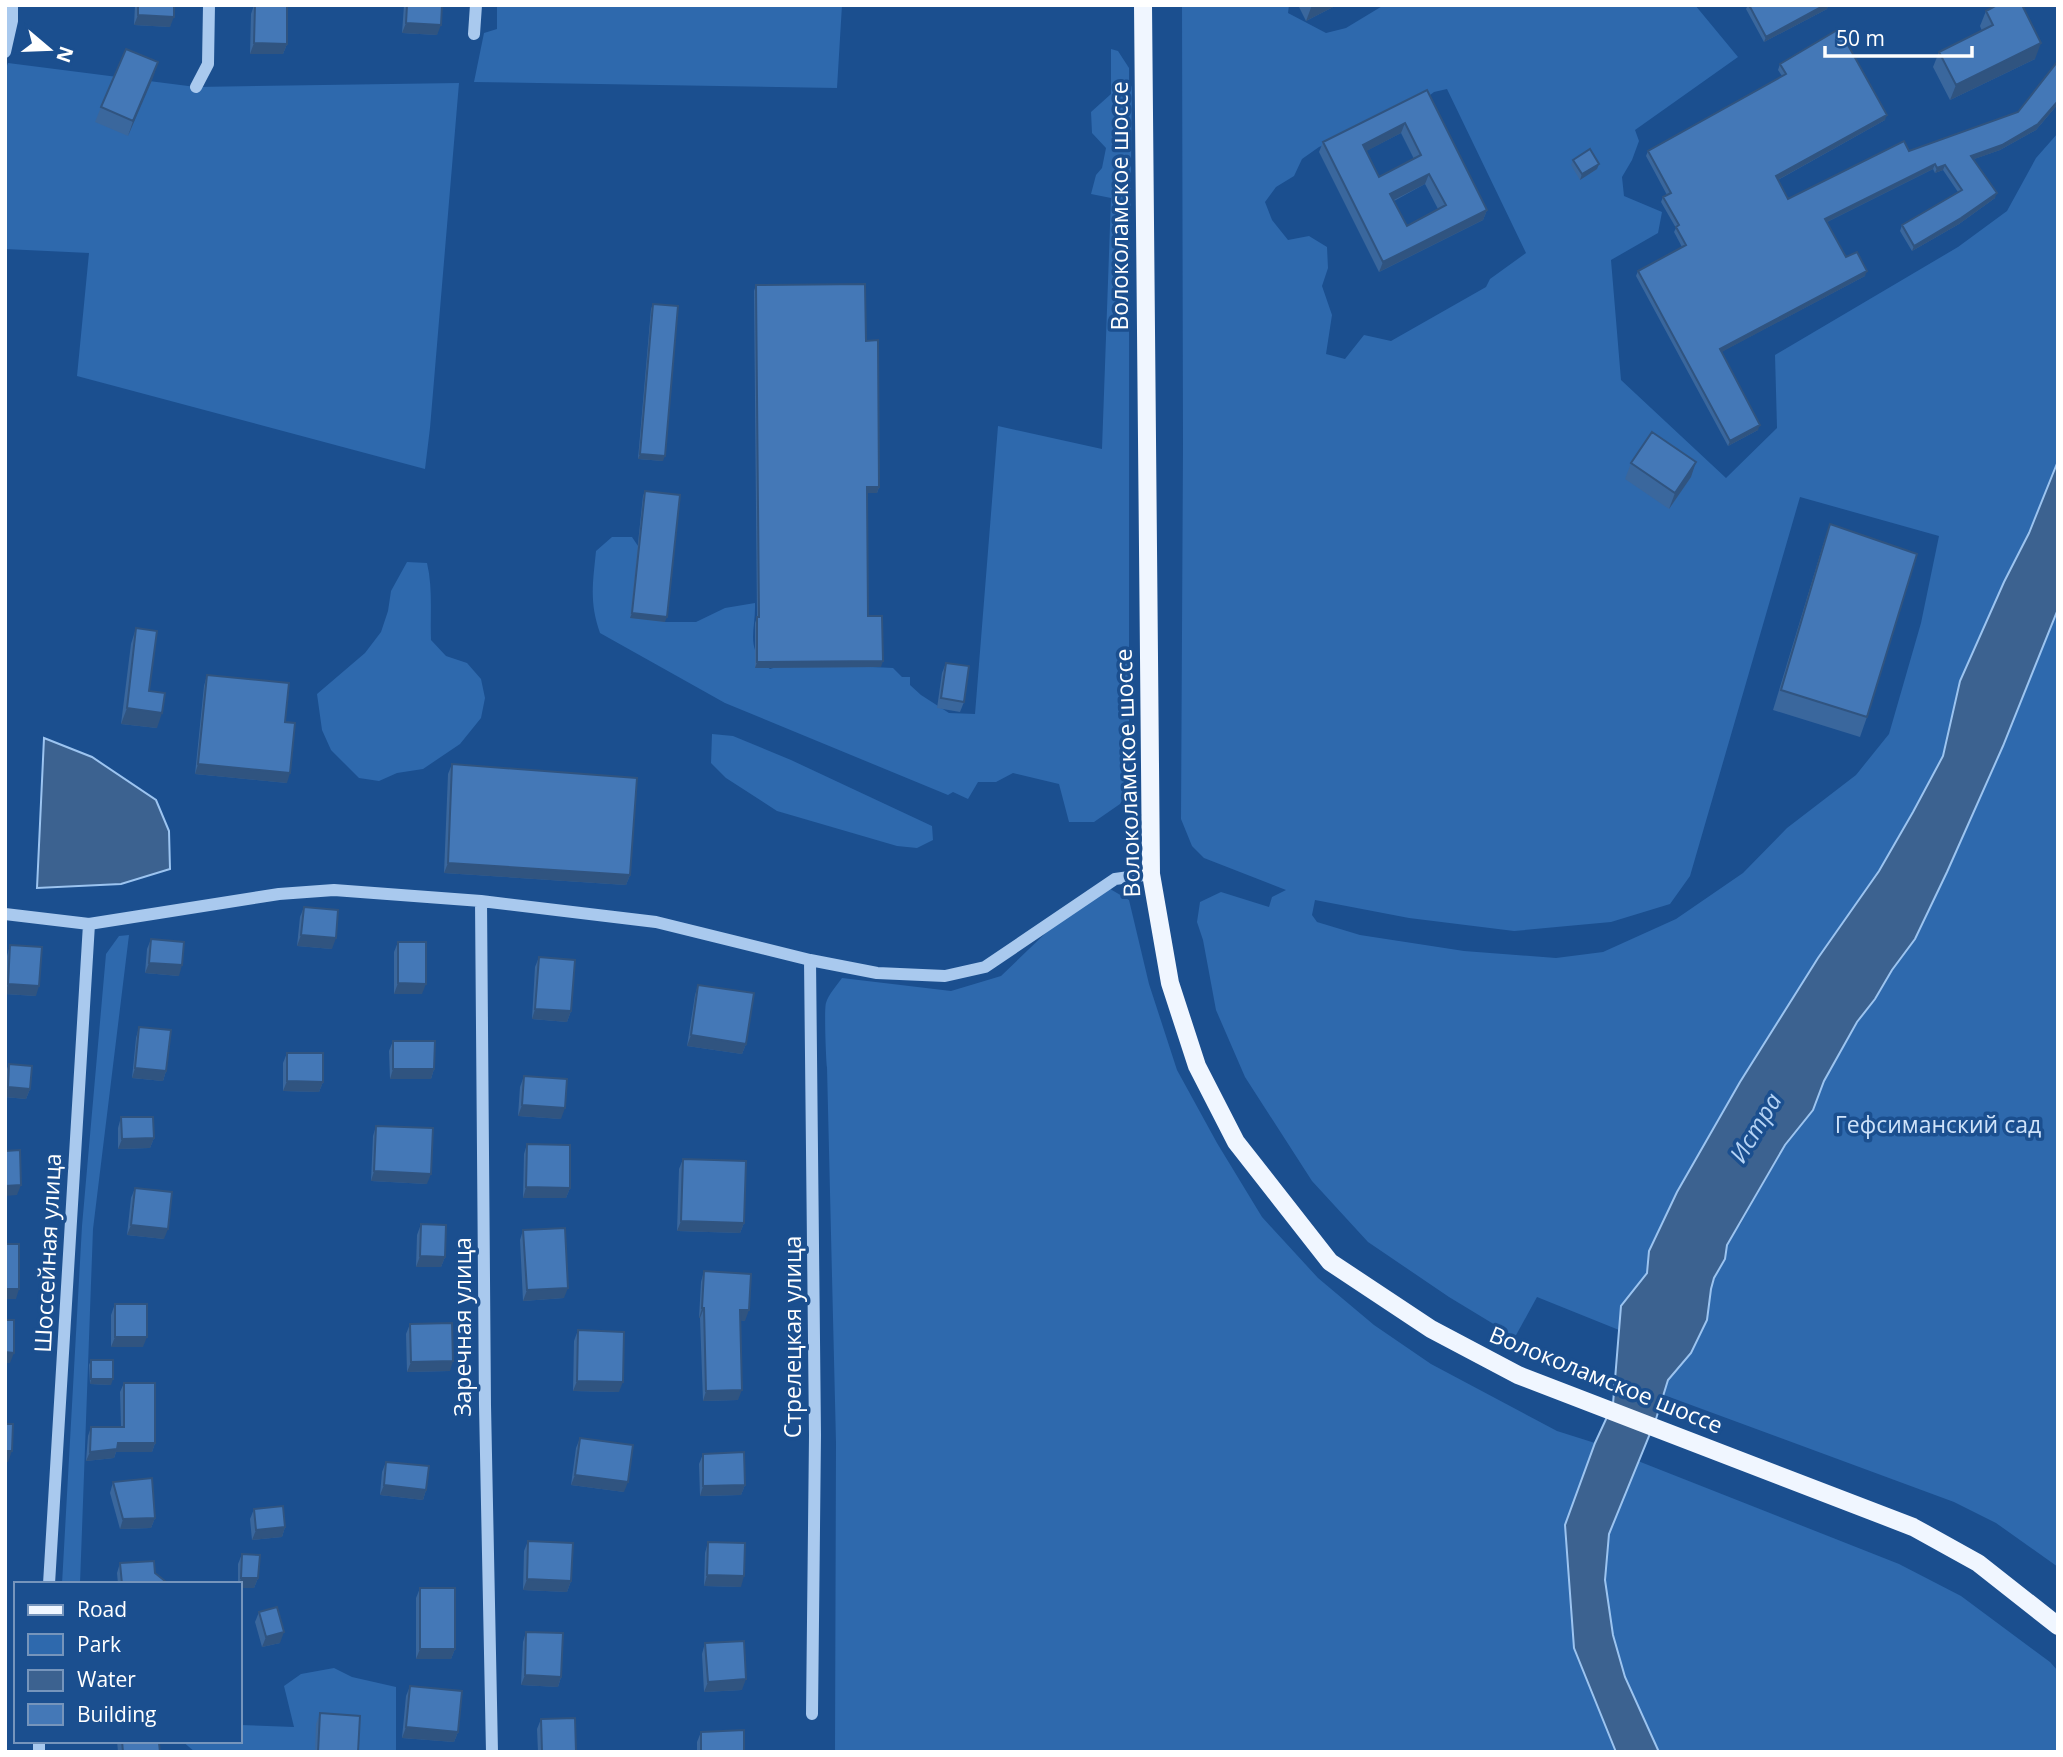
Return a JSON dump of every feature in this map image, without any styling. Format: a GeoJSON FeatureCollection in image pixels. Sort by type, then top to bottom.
{"type":"FeatureCollection","features":[{"type":"Feature","properties":{"kind":"main road","name":"Волоколамское шоссе"},"geometry":{"type":"LineString","coordinates":[[1143,5],[1151,874],[1170,983],[1197,1066],[1236,1142],[1330,1262],[1431,1329],[1518,1375],[1913,1527],[1978,1563],[2058,1626]]}},
{"type":"Feature","properties":{"kind":"street"},"geometry":{"type":"LineString","coordinates":[[5,52],[12,21],[12,5]]}},
{"type":"Feature","properties":{"kind":"street"},"geometry":{"type":"LineString","coordinates":[[196,87],[208,64],[209,5]]}},
{"type":"Feature","properties":{"kind":"street"},"geometry":{"type":"LineString","coordinates":[[474,34],[476,5]]}},
{"type":"Feature","properties":{"kind":"street"},"geometry":{"type":"LineString","coordinates":[[5,914],[89,924],[279,894],[334,890],[481,901],[656,922],[810,960],[877,973],[945,976],[985,967],[1115,879],[1151,874]]}},
{"type":"Feature","properties":{"kind":"street","name":"Заречная улица"},"geometry":{"type":"LineString","coordinates":[[481,901],[485,1405],[492,1752]]}},
{"type":"Feature","properties":{"kind":"street","name":"Шоссейная улица"},"geometry":{"type":"LineString","coordinates":[[49,1582],[89,924]]}},
{"type":"Feature","properties":{"kind":"street","name":"Стрелецкая улица"},"geometry":{"type":"LineString","coordinates":[[810,960],[815,1435],[812,1714]]}},
{"type":"Feature","properties":{"kind":"green space"},"geometry":{"type":"Polygon","coordinates":[[[497,5],[842,5],[837,88],[474,82],[484,33],[497,29],[497,5]]]}},
{"type":"Feature","properties":{"kind":"green space"},"geometry":{"type":"Polygon","coordinates":[[[1182,5],[1289,5],[1288,13],[1326,33],[1346,28],[1384,5],[1695,5],[1738,57],[1635,130],[1639,141],[1622,177],[1624,196],[1662,212],[1658,233],[1611,260],[1621,380],[1726,478],[1777,428],[1775,355],[1958,247],[2007,211],[2036,158],[2058,133],[2058,461],[2048,489],[1960,681],[1943,756],[1879,872],[1818,958],[1740,1082],[1677,1192],[1649,1251],[1647,1273],[1621,1306],[1619,1330],[1537,1297],[1515,1337],[1449,1297],[1368,1242],[1312,1181],[1245,1077],[1216,1010],[1197,922],[1200,902],[1221,892],[1269,907],[1272,897],[1286,890],[1204,858],[1192,846],[1181,819],[1182,5]],[[1447,89],[1434,92],[1417,105],[1319,147],[1302,159],[1294,176],[1276,187],[1265,202],[1272,220],[1288,240],[1309,236],[1327,247],[1328,268],[1322,286],[1332,315],[1326,354],[1345,359],[1364,335],[1391,341],[1486,287],[1490,279],[1526,253],[1447,89]],[[1800,497],[1690,876],[1670,904],[1611,922],[1514,931],[1409,918],[1315,900],[1312,915],[1317,922],[1360,935],[1464,951],[1556,958],[1603,952],[1676,919],[1743,873],[1787,828],[1856,775],[1889,734],[1921,623],[1939,536],[1800,497]]]}},
{"type":"Feature","properties":{"kind":"green space"},"geometry":{"type":"Polygon","coordinates":[[[1111,49],[1118,51],[1129,68],[1129,82],[1132,87],[1129,788],[1120,804],[1094,822],[1069,822],[1059,784],[1013,773],[996,782],[978,782],[968,799],[953,792],[948,795],[725,703],[600,633],[593,602],[596,551],[612,537],[632,537],[638,546],[665,622],[696,622],[725,608],[755,603],[754,647],[762,662],[770,669],[790,663],[893,668],[902,677],[910,677],[910,685],[949,713],[975,714],[998,426],[1102,449],[1111,198],[1091,194],[1096,175],[1102,168],[1106,148],[1092,133],[1091,112],[1111,94],[1111,49]]]}},
{"type":"Feature","properties":{"kind":"green space"},"geometry":{"type":"Polygon","coordinates":[[[8,63],[196,87],[459,83],[425,469],[77,376],[89,253],[5,249],[5,71],[8,63]]]}},
{"type":"Feature","properties":{"kind":"green space"},"geometry":{"type":"Polygon","coordinates":[[[407,562],[427,563],[431,591],[431,640],[446,656],[467,663],[481,679],[485,698],[481,718],[460,744],[423,769],[397,773],[379,781],[359,778],[331,750],[322,730],[317,694],[365,653],[381,632],[391,591],[407,562]]]}},
{"type":"Feature","properties":{"kind":"green space","name":"Гефсиманский сад"},"geometry":{"type":"Polygon","coordinates":[[[2058,609],[2058,1567],[1996,1523],[1954,1502],[1664,1395],[1668,1380],[1691,1353],[1707,1320],[1714,1278],[1725,1259],[1727,1245],[1734,1231],[1740,1225],[1785,1145],[1813,1110],[1824,1081],[1857,1022],[1915,939],[2003,746],[2058,609]]]}},
{"type":"Feature","properties":{"kind":"green space"},"geometry":{"type":"Polygon","coordinates":[[[712,734],[733,736],[791,760],[932,826],[933,840],[917,848],[897,846],[777,811],[726,778],[711,763],[712,734]]]}},
{"type":"Feature","properties":{"kind":"green space"},"geometry":{"type":"Polygon","coordinates":[[[1105,886],[1129,900],[1149,984],[1177,1070],[1262,1217],[1318,1278],[1374,1325],[1431,1364],[1557,1431],[1595,1443],[1565,1526],[1616,1752],[835,1752],[836,1443],[826,1003],[842,978],[951,991],[1001,976],[1080,900],[1105,886]]]}},
{"type":"Feature","properties":{"kind":"green space"},"geometry":{"type":"Polygon","coordinates":[[[129,935],[93,1229],[80,1582],[62,1582],[82,1226],[106,954],[119,936],[129,935]]]}},
{"type":"Feature","properties":{"kind":"green space"},"geometry":{"type":"Polygon","coordinates":[[[1638,1461],[1899,1564],[1961,1596],[2050,1662],[2058,1671],[2058,1752],[1659,1752],[1625,1677],[1613,1635],[1605,1580],[1609,1534],[1638,1461]]]}},
{"type":"Feature","properties":{"kind":"green space"},"geometry":{"type":"Polygon","coordinates":[[[334,1668],[352,1677],[396,1687],[396,1752],[195,1752],[184,1743],[242,1743],[242,1725],[294,1727],[284,1686],[301,1674],[334,1668]]]}},
{"type":"Feature","properties":{"kind":"water","name":"Истра"},"geometry":{"type":"Polygon","coordinates":[[[2058,461],[2058,609],[2003,746],[1915,939],[1857,1022],[1824,1081],[1813,1110],[1785,1145],[1727,1245],[1725,1259],[1711,1289],[1707,1320],[1691,1353],[1668,1380],[1656,1419],[1609,1534],[1605,1580],[1613,1635],[1625,1677],[1659,1752],[1616,1752],[1574,1648],[1565,1525],[1595,1443],[1613,1404],[1621,1306],[1647,1273],[1649,1251],[1677,1192],[1740,1082],[1818,958],[1879,871],[1943,756],[1960,681],[2029,533],[2058,461]]]}},
{"type":"Feature","properties":{"kind":"water"},"geometry":{"type":"Polygon","coordinates":[[[44,738],[92,757],[156,800],[169,831],[170,869],[121,884],[37,888],[44,738]]]}},
{"type":"Feature","properties":{"kind":"building"},"geometry":{"type":"Polygon","coordinates":[[[138,5],[174,5],[174,17],[138,15],[138,5]]]}},
{"type":"Feature","properties":{"kind":"building"},"geometry":{"type":"Polygon","coordinates":[[[255,5],[287,5],[287,44],[254,43],[255,5]]]}},
{"type":"Feature","properties":{"kind":"building"},"geometry":{"type":"Polygon","coordinates":[[[407,5],[442,5],[441,25],[406,23],[407,5]]]}},
{"type":"Feature","properties":{"kind":"building"},"geometry":{"type":"Polygon","coordinates":[[[1749,5],[1825,5],[1766,37],[1749,5]]]}},
{"type":"Feature","properties":{"kind":"building"},"geometry":{"type":"Polygon","coordinates":[[[1997,5],[2022,5],[2041,43],[1956,85],[1939,52],[1993,25],[1986,11],[1997,5]]]}},
{"type":"Feature","properties":{"kind":"building"},"geometry":{"type":"Polygon","coordinates":[[[1839,29],[1887,115],[1776,176],[1788,199],[1904,141],[1909,151],[2018,112],[2058,61],[2058,101],[2038,124],[2002,145],[1971,156],[1997,193],[1914,246],[1902,225],[1962,190],[1945,165],[1937,168],[1935,164],[1825,219],[1846,257],[1857,252],[1867,271],[1720,349],[1760,425],[1730,441],[1638,271],[1686,245],[1676,227],[1679,225],[1663,197],[1671,193],[1648,151],[1786,74],[1780,64],[1839,29]]]}},
{"type":"Feature","properties":{"kind":"building"},"geometry":{"type":"Polygon","coordinates":[[[126,49],[158,62],[133,121],[101,107],[126,49]]]}},
{"type":"Feature","properties":{"kind":"building"},"geometry":{"type":"Polygon","coordinates":[[[1427,90],[1487,210],[1383,262],[1323,142],[1427,90]],[[1405,123],[1363,145],[1379,177],[1421,155],[1405,123]],[[1429,174],[1390,194],[1407,226],[1446,205],[1429,174]]]}},
{"type":"Feature","properties":{"kind":"building"},"geometry":{"type":"Polygon","coordinates":[[[1590,149],[1599,164],[1582,174],[1573,160],[1590,149]]]}},
{"type":"Feature","properties":{"kind":"building"},"geometry":{"type":"Polygon","coordinates":[[[865,284],[866,341],[878,340],[879,487],[867,487],[868,616],[882,616],[883,661],[757,662],[759,617],[756,285],[865,284]]]}},
{"type":"Feature","properties":{"kind":"building"},"geometry":{"type":"Polygon","coordinates":[[[653,304],[678,306],[665,456],[640,454],[653,304]]]}},
{"type":"Feature","properties":{"kind":"building"},"geometry":{"type":"Polygon","coordinates":[[[1652,432],[1696,462],[1675,493],[1631,463],[1652,432]]]}},
{"type":"Feature","properties":{"kind":"building"},"geometry":{"type":"Polygon","coordinates":[[[645,491],[680,495],[667,617],[632,613],[645,491]]]}},
{"type":"Feature","properties":{"kind":"building"},"geometry":{"type":"Polygon","coordinates":[[[1830,524],[1917,554],[1867,717],[1781,690],[1830,524]]]}},
{"type":"Feature","properties":{"kind":"building"},"geometry":{"type":"Polygon","coordinates":[[[136,628],[157,631],[149,691],[165,693],[162,713],[127,708],[136,628]]]}},
{"type":"Feature","properties":{"kind":"building"},"geometry":{"type":"Polygon","coordinates":[[[946,663],[969,666],[964,702],[941,698],[946,663]]]}},
{"type":"Feature","properties":{"kind":"building"},"geometry":{"type":"Polygon","coordinates":[[[207,675],[289,683],[285,722],[295,723],[290,773],[198,764],[207,675]]]}},
{"type":"Feature","properties":{"kind":"building"},"geometry":{"type":"Polygon","coordinates":[[[452,764],[637,778],[630,875],[448,863],[452,764]]]}},
{"type":"Feature","properties":{"kind":"building"},"geometry":{"type":"Polygon","coordinates":[[[304,907],[338,910],[336,938],[301,935],[304,907]]]}},
{"type":"Feature","properties":{"kind":"building"},"geometry":{"type":"Polygon","coordinates":[[[151,939],[184,942],[182,965],[149,963],[151,939]]]}},
{"type":"Feature","properties":{"kind":"building"},"geometry":{"type":"Polygon","coordinates":[[[398,942],[426,942],[426,984],[398,983],[398,942]]]}},
{"type":"Feature","properties":{"kind":"building"},"geometry":{"type":"Polygon","coordinates":[[[10,945],[42,947],[39,986],[8,984],[10,945]]]}},
{"type":"Feature","properties":{"kind":"building"},"geometry":{"type":"Polygon","coordinates":[[[539,957],[575,960],[571,1011],[535,1009],[539,957]]]}},
{"type":"Feature","properties":{"kind":"building"},"geometry":{"type":"Polygon","coordinates":[[[698,985],[754,993],[746,1044],[691,1035],[698,985]]]}},
{"type":"Feature","properties":{"kind":"building"},"geometry":{"type":"Polygon","coordinates":[[[139,1027],[171,1030],[166,1071],[135,1068],[139,1027]]]}},
{"type":"Feature","properties":{"kind":"building"},"geometry":{"type":"Polygon","coordinates":[[[393,1041],[435,1041],[434,1069],[393,1069],[393,1041]]]}},
{"type":"Feature","properties":{"kind":"building"},"geometry":{"type":"Polygon","coordinates":[[[287,1053],[323,1053],[323,1082],[287,1081],[287,1053]]]}},
{"type":"Feature","properties":{"kind":"building"},"geometry":{"type":"Polygon","coordinates":[[[9,1064],[32,1066],[30,1089],[8,1087],[9,1064]]]}},
{"type":"Feature","properties":{"kind":"building"},"geometry":{"type":"Polygon","coordinates":[[[524,1076],[567,1079],[565,1108],[522,1105],[524,1076]]]}},
{"type":"Feature","properties":{"kind":"building"},"geometry":{"type":"Polygon","coordinates":[[[121,1117],[153,1117],[154,1138],[122,1139],[121,1117]]]}},
{"type":"Feature","properties":{"kind":"building"},"geometry":{"type":"Polygon","coordinates":[[[376,1126],[433,1128],[431,1174],[374,1171],[376,1126]]]}},
{"type":"Feature","properties":{"kind":"building"},"geometry":{"type":"Polygon","coordinates":[[[527,1144],[570,1145],[570,1188],[526,1187],[527,1144]]]}},
{"type":"Feature","properties":{"kind":"building"},"geometry":{"type":"Polygon","coordinates":[[[20,1150],[21,1185],[5,1186],[5,1151],[20,1150]]]}},
{"type":"Feature","properties":{"kind":"building"},"geometry":{"type":"Polygon","coordinates":[[[683,1159],[746,1161],[744,1223],[681,1221],[683,1159]]]}},
{"type":"Feature","properties":{"kind":"building"},"geometry":{"type":"Polygon","coordinates":[[[135,1188],[172,1192],[168,1229],[131,1225],[135,1188]]]}},
{"type":"Feature","properties":{"kind":"building"},"geometry":{"type":"Polygon","coordinates":[[[421,1224],[446,1225],[445,1257],[420,1256],[421,1224]]]}},
{"type":"Feature","properties":{"kind":"building"},"geometry":{"type":"Polygon","coordinates":[[[565,1228],[568,1288],[527,1290],[523,1230],[565,1228]]]}},
{"type":"Feature","properties":{"kind":"building"},"geometry":{"type":"Polygon","coordinates":[[[5,1244],[19,1244],[19,1289],[5,1289],[5,1244]]]}},
{"type":"Feature","properties":{"kind":"building"},"geometry":{"type":"Polygon","coordinates":[[[704,1271],[751,1274],[749,1310],[740,1310],[742,1390],[706,1391],[702,1308],[704,1271]]]}},
{"type":"Feature","properties":{"kind":"building"},"geometry":{"type":"Polygon","coordinates":[[[115,1304],[147,1304],[147,1337],[115,1337],[115,1304]]]}},
{"type":"Feature","properties":{"kind":"building"},"geometry":{"type":"Polygon","coordinates":[[[5,1320],[14,1320],[14,1353],[5,1352],[5,1320]]]}},
{"type":"Feature","properties":{"kind":"building"},"geometry":{"type":"Polygon","coordinates":[[[452,1323],[453,1361],[411,1362],[410,1324],[452,1323]]]}},
{"type":"Feature","properties":{"kind":"building"},"geometry":{"type":"Polygon","coordinates":[[[578,1330],[624,1332],[623,1382],[577,1381],[578,1330]]]}},
{"type":"Feature","properties":{"kind":"building"},"geometry":{"type":"Polygon","coordinates":[[[91,1360],[113,1360],[113,1379],[91,1379],[91,1360]]]}},
{"type":"Feature","properties":{"kind":"building"},"geometry":{"type":"Polygon","coordinates":[[[124,1383],[155,1383],[155,1443],[118,1443],[117,1449],[90,1452],[91,1427],[124,1427],[124,1383]]]}},
{"type":"Feature","properties":{"kind":"building"},"geometry":{"type":"Polygon","coordinates":[[[5,1424],[13,1424],[12,1451],[5,1451],[5,1424]]]}},
{"type":"Feature","properties":{"kind":"building"},"geometry":{"type":"Polygon","coordinates":[[[580,1438],[633,1445],[628,1482],[575,1475],[580,1438]]]}},
{"type":"Feature","properties":{"kind":"building"},"geometry":{"type":"Polygon","coordinates":[[[744,1452],[745,1485],[703,1486],[703,1454],[744,1452]]]}},
{"type":"Feature","properties":{"kind":"building"},"geometry":{"type":"Polygon","coordinates":[[[386,1462],[429,1466],[426,1490],[384,1485],[386,1462]]]}},
{"type":"Feature","properties":{"kind":"building"},"geometry":{"type":"Polygon","coordinates":[[[152,1478],[155,1518],[123,1519],[113,1482],[152,1478]]]}},
{"type":"Feature","properties":{"kind":"building"},"geometry":{"type":"Polygon","coordinates":[[[283,1506],[285,1527],[256,1530],[254,1509],[283,1506]]]}},
{"type":"Feature","properties":{"kind":"building"},"geometry":{"type":"Polygon","coordinates":[[[528,1541],[573,1543],[571,1581],[527,1579],[528,1541]]]}},
{"type":"Feature","properties":{"kind":"building"},"geometry":{"type":"Polygon","coordinates":[[[708,1542],[745,1543],[744,1576],[707,1575],[708,1542]]]}},
{"type":"Feature","properties":{"kind":"building"},"geometry":{"type":"Polygon","coordinates":[[[242,1554],[260,1555],[258,1578],[241,1578],[242,1554]]]}},
{"type":"Feature","properties":{"kind":"building"},"geometry":{"type":"Polygon","coordinates":[[[154,1561],[155,1573],[165,1582],[122,1582],[120,1563],[154,1561]]]}},
{"type":"Feature","properties":{"kind":"building"},"geometry":{"type":"Polygon","coordinates":[[[420,1588],[455,1588],[455,1649],[420,1649],[420,1588]]]}},
{"type":"Feature","properties":{"kind":"building"},"geometry":{"type":"Polygon","coordinates":[[[277,1607],[284,1632],[266,1637],[259,1612],[277,1607]]]}},
{"type":"Feature","properties":{"kind":"building"},"geometry":{"type":"Polygon","coordinates":[[[526,1632],[563,1633],[561,1677],[525,1675],[526,1632]]]}},
{"type":"Feature","properties":{"kind":"building"},"geometry":{"type":"Polygon","coordinates":[[[744,1641],[746,1679],[708,1682],[705,1643],[744,1641]]]}},
{"type":"Feature","properties":{"kind":"building"},"geometry":{"type":"Polygon","coordinates":[[[410,1686],[462,1691],[458,1732],[406,1727],[410,1686]]]}},
{"type":"Feature","properties":{"kind":"building"},"geometry":{"type":"Polygon","coordinates":[[[320,1713],[360,1716],[358,1752],[318,1752],[320,1713]]]}},
{"type":"Feature","properties":{"kind":"building"},"geometry":{"type":"Polygon","coordinates":[[[575,1718],[576,1752],[542,1752],[541,1719],[575,1718]]]}},
{"type":"Feature","properties":{"kind":"building"},"geometry":{"type":"Polygon","coordinates":[[[744,1730],[744,1752],[701,1752],[701,1732],[744,1730]]]}},
{"type":"Feature","properties":{"kind":"building"},"geometry":{"type":"Polygon","coordinates":[[[122,1743],[159,1743],[160,1752],[123,1752],[122,1743]]]}}]}
